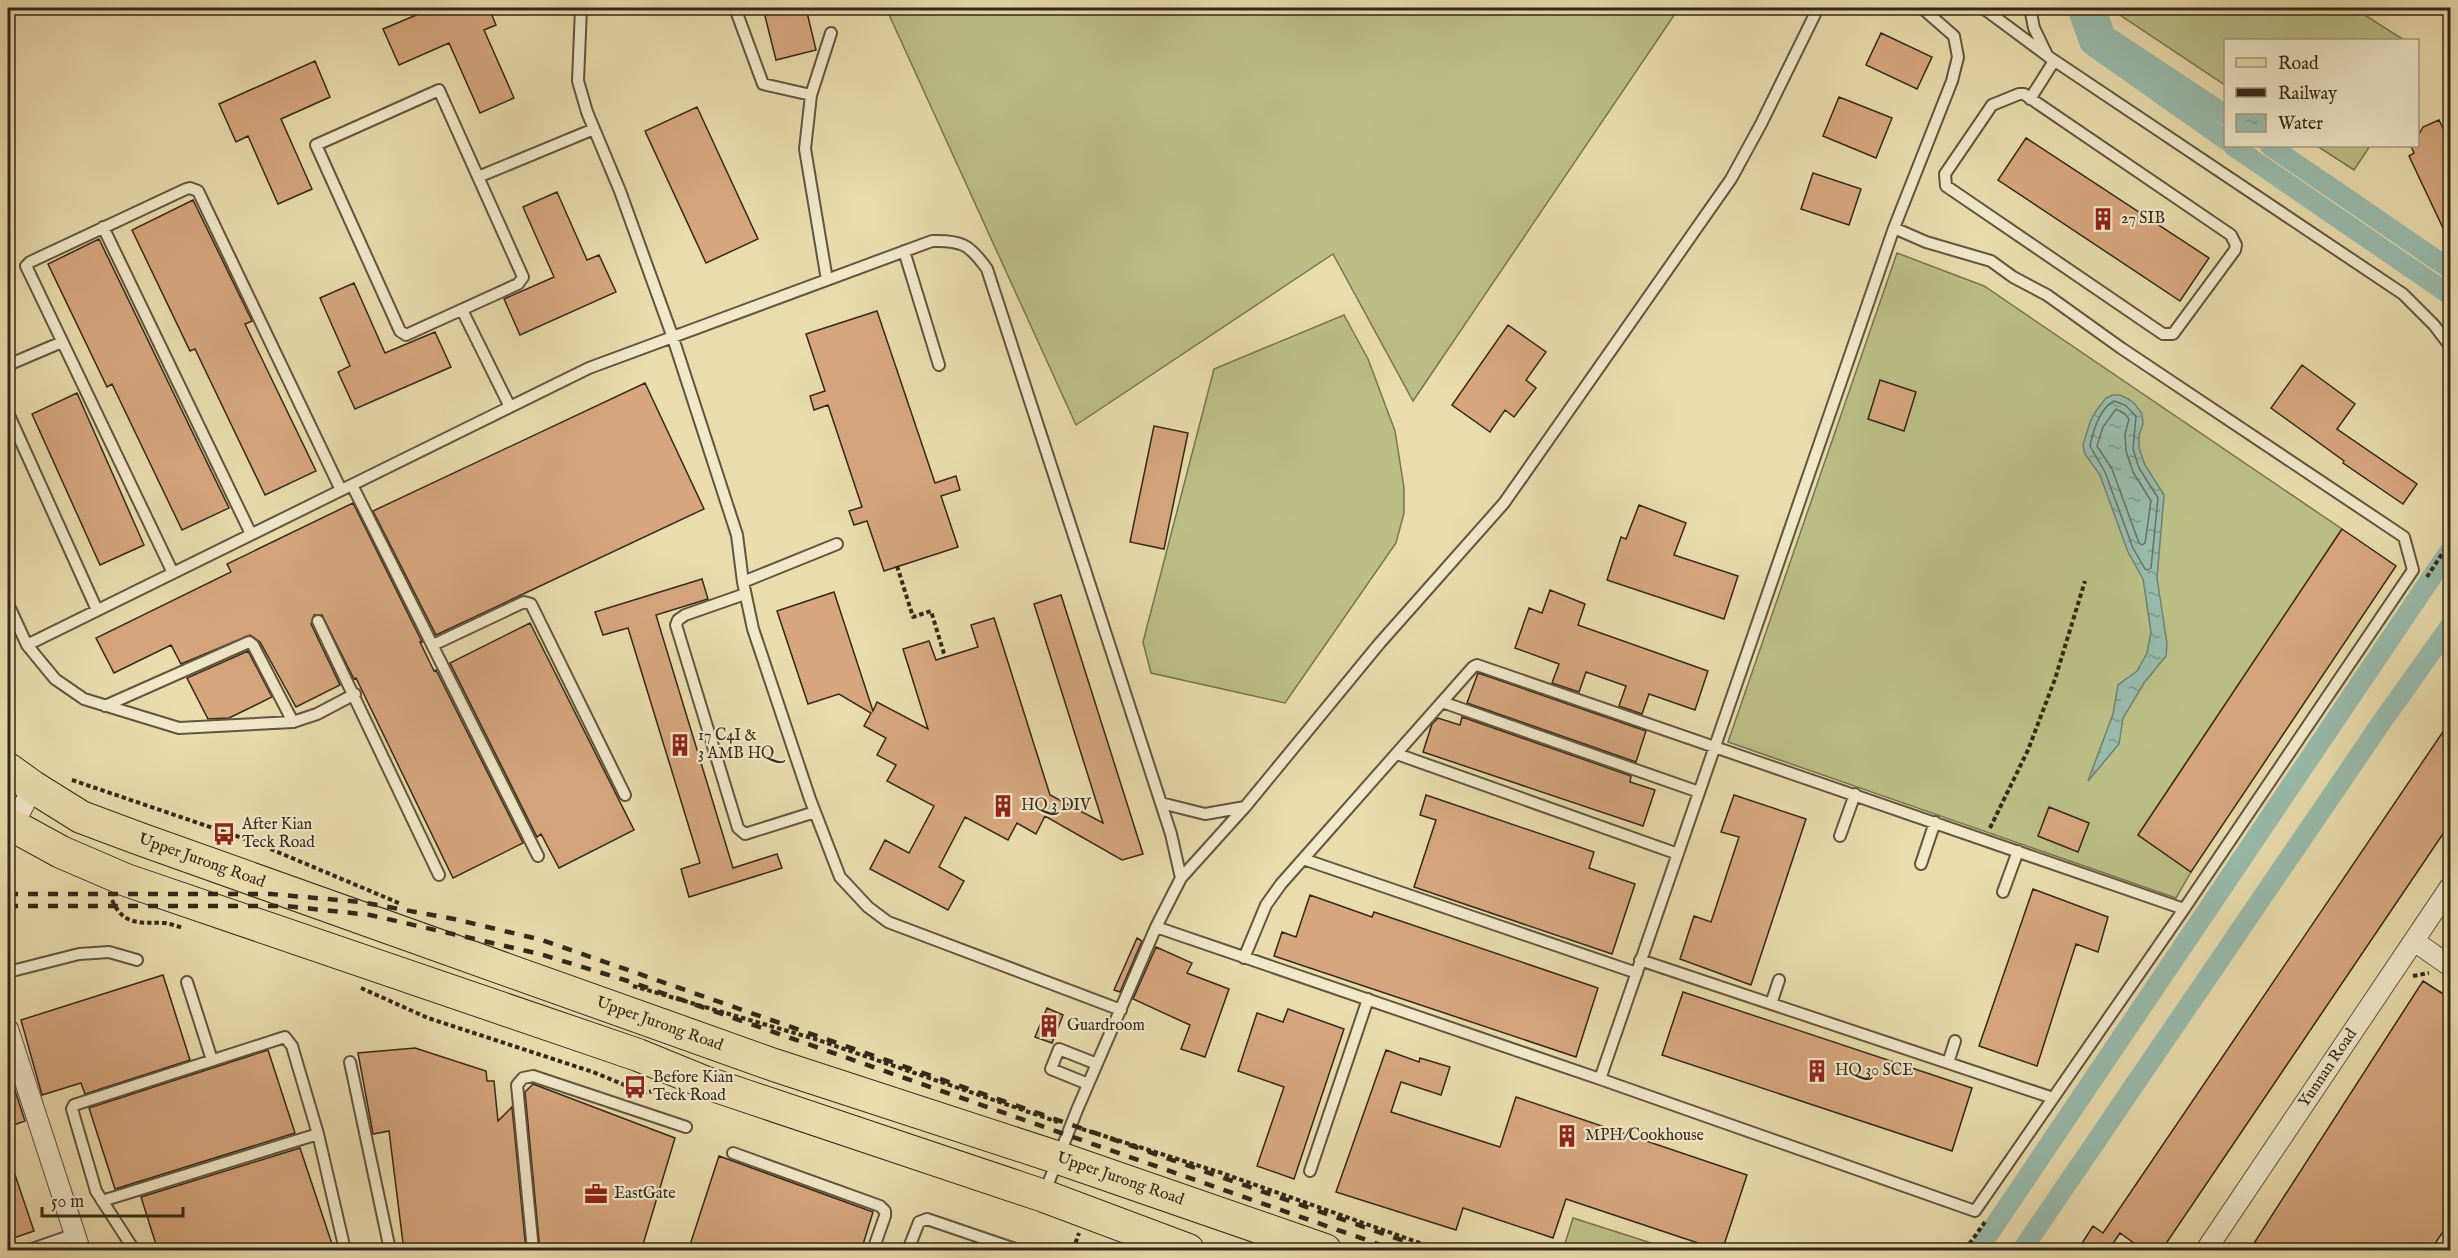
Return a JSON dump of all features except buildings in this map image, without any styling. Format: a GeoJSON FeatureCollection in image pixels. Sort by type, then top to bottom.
{"type":"FeatureCollection","features":[{"type":"Feature","properties":{"kind":"main road","name":"Upper Jurong Road"},"geometry":{"type":"LineString","coordinates":[[8,769],[81,817],[151,843],[774,1065],[1059,1158],[1325,1251]]}},
{"type":"Feature","properties":{"kind":"main road"},"geometry":{"type":"LineString","coordinates":[[9,826],[61,852],[126,880],[627,1051],[704,1082],[1044,1196],[1188,1251]]}},
{"type":"Feature","properties":{"kind":"street"},"geometry":{"type":"LineString","coordinates":[[9,826],[33,787]]}},
{"type":"Feature","properties":{"kind":"street","name":"Yunnan Road"},"geometry":{"type":"LineString","coordinates":[[2206,1251],[2451,887]]}},
{"type":"Feature","properties":{"kind":"street"},"geometry":{"type":"LineString","coordinates":[[2414,941],[2451,966]]}},
{"type":"Feature","properties":{"kind":"street"},"geometry":{"type":"LineString","coordinates":[[8,1029],[77,1242]]}},
{"type":"Feature","properties":{"kind":"lane"},"geometry":{"type":"LineString","coordinates":[[581,8],[578,81],[672,335],[737,535],[745,594],[753,629],[815,812],[840,877],[868,907],[888,922],[1122,1010]]}},
{"type":"Feature","properties":{"kind":"lane"},"geometry":{"type":"LineString","coordinates":[[735,8],[763,84],[811,95]]}},
{"type":"Feature","properties":{"kind":"lane"},"geometry":{"type":"LineString","coordinates":[[1044,1196],[1088,1084],[1156,927],[1181,878],[1245,807],[1380,644],[1504,503],[1731,179],[1818,8]]}},
{"type":"Feature","properties":{"kind":"lane"},"geometry":{"type":"LineString","coordinates":[[1600,1079],[1894,228],[1939,117],[1958,57],[1954,36],[1922,8]]}},
{"type":"Feature","properties":{"kind":"lane"},"geometry":{"type":"LineString","coordinates":[[1983,8],[2052,59],[2403,294],[2451,346]]}},
{"type":"Feature","properties":{"kind":"lane"},"geometry":{"type":"LineString","coordinates":[[2030,8],[2034,28],[2052,59]]}},
{"type":"Feature","properties":{"kind":"lane"},"geometry":{"type":"LineString","coordinates":[[826,280],[805,149],[811,95],[831,33]]}},
{"type":"Feature","properties":{"kind":"lane"},"geometry":{"type":"LineString","coordinates":[[2030,99],[2052,59]]}},
{"type":"Feature","properties":{"kind":"lane"},"geometry":{"type":"LineString","coordinates":[[440,90],[478,177],[523,277],[518,284],[406,334],[400,331],[316,145],[440,90]]}},
{"type":"Feature","properties":{"kind":"lane"},"geometry":{"type":"LineString","coordinates":[[2019,94],[2030,99],[2231,235],[2235,240],[2235,250],[2178,330],[2170,335],[2163,334],[1950,190],[1944,181],[1945,174],[1992,105],[2019,94]]}},
{"type":"Feature","properties":{"kind":"lane"},"geometry":{"type":"LineString","coordinates":[[478,177],[594,129]]}},
{"type":"Feature","properties":{"kind":"lane"},"geometry":{"type":"LineString","coordinates":[[173,573],[27,270],[27,264],[186,189],[198,191],[341,490]]}},
{"type":"Feature","properties":{"kind":"lane"},"geometry":{"type":"LineString","coordinates":[[103,227],[251,534]]}},
{"type":"Feature","properties":{"kind":"lane"},"geometry":{"type":"LineString","coordinates":[[1156,927],[1976,1210],[2184,909],[2413,570],[2404,537],[2121,348],[2047,295],[2013,277],[1991,261],[1926,242],[1894,228]]}},
{"type":"Feature","properties":{"kind":"lane"},"geometry":{"type":"LineString","coordinates":[[27,645],[589,368],[672,335],[904,251],[932,242],[953,240],[974,251],[987,269],[1161,803],[1181,878]]}},
{"type":"Feature","properties":{"kind":"lane"},"geometry":{"type":"LineString","coordinates":[[904,251],[939,365]]}},
{"type":"Feature","properties":{"kind":"lane"},"geometry":{"type":"LineString","coordinates":[[462,309],[510,407]]}},
{"type":"Feature","properties":{"kind":"lane"},"geometry":{"type":"LineString","coordinates":[[8,365],[62,342]]}},
{"type":"Feature","properties":{"kind":"lane"},"geometry":{"type":"LineString","coordinates":[[8,413],[97,610]]}},
{"type":"Feature","properties":{"kind":"lane"},"geometry":{"type":"LineString","coordinates":[[352,485],[538,856]]}},
{"type":"Feature","properties":{"kind":"lane"},"geometry":{"type":"LineString","coordinates":[[743,582],[837,544]]}},
{"type":"Feature","properties":{"kind":"lane"},"geometry":{"type":"LineString","coordinates":[[745,594],[685,615],[678,620],[676,625],[738,828],[745,834],[815,812]]}},
{"type":"Feature","properties":{"kind":"lane"},"geometry":{"type":"LineString","coordinates":[[433,645],[524,602],[533,606],[625,795]]}},
{"type":"Feature","properties":{"kind":"lane"},"geometry":{"type":"LineString","coordinates":[[8,604],[27,645],[55,679],[84,699],[179,728],[293,722],[317,714],[355,694]]}},
{"type":"Feature","properties":{"kind":"lane"},"geometry":{"type":"LineString","coordinates":[[318,621],[440,875]]}},
{"type":"Feature","properties":{"kind":"lane"},"geometry":{"type":"LineString","coordinates":[[105,706],[249,642],[253,645],[293,722]]}},
{"type":"Feature","properties":{"kind":"lane"},"geometry":{"type":"LineString","coordinates":[[1244,958],[1269,899],[1473,667],[1482,666],[2184,909]]}},
{"type":"Feature","properties":{"kind":"lane"},"geometry":{"type":"LineString","coordinates":[[1442,702],[1699,792]]}},
{"type":"Feature","properties":{"kind":"lane"},"geometry":{"type":"LineString","coordinates":[[1397,754],[1678,854]]}},
{"type":"Feature","properties":{"kind":"lane"},"geometry":{"type":"LineString","coordinates":[[1840,836],[1855,795]]}},
{"type":"Feature","properties":{"kind":"lane"},"geometry":{"type":"LineString","coordinates":[[1161,803],[1205,814],[1245,807]]}},
{"type":"Feature","properties":{"kind":"lane"},"geometry":{"type":"LineString","coordinates":[[1921,864],[1935,822]]}},
{"type":"Feature","properties":{"kind":"lane"},"geometry":{"type":"LineString","coordinates":[[2003,892],[2018,851]]}},
{"type":"Feature","properties":{"kind":"lane"},"geometry":{"type":"LineString","coordinates":[[1303,859],[1636,973]]}},
{"type":"Feature","properties":{"kind":"lane"},"geometry":{"type":"LineString","coordinates":[[8,972],[79,954],[109,952],[137,960]]}},
{"type":"Feature","properties":{"kind":"lane"},"geometry":{"type":"LineString","coordinates":[[1640,960],[2053,1098]]}},
{"type":"Feature","properties":{"kind":"lane"},"geometry":{"type":"LineString","coordinates":[[1771,1004],[1779,980]]}},
{"type":"Feature","properties":{"kind":"lane"},"geometry":{"type":"LineString","coordinates":[[187,982],[212,1060]]}},
{"type":"Feature","properties":{"kind":"lane"},"geometry":{"type":"LineString","coordinates":[[1310,1171],[1368,999]]}},
{"type":"Feature","properties":{"kind":"lane"},"geometry":{"type":"LineString","coordinates":[[134,1251],[96,1191],[72,1109],[74,1105],[285,1038],[289,1040],[318,1134],[343,1250]]}},
{"type":"Feature","properties":{"kind":"lane"},"geometry":{"type":"LineString","coordinates":[[1948,1063],[1955,1041]]}},
{"type":"Feature","properties":{"kind":"lane"},"geometry":{"type":"LineString","coordinates":[[1088,1084],[1051,1070],[1059,1049],[1097,1064]]}},
{"type":"Feature","properties":{"kind":"lane"},"geometry":{"type":"LineString","coordinates":[[350,1062],[390,1251]]}},
{"type":"Feature","properties":{"kind":"lane"},"geometry":{"type":"LineString","coordinates":[[533,1251],[517,1085],[523,1078],[533,1076],[686,1127]]}},
{"type":"Feature","properties":{"kind":"lane"},"geometry":{"type":"LineString","coordinates":[[102,1201],[318,1134]]}},
{"type":"Feature","properties":{"kind":"lane"},"geometry":{"type":"LineString","coordinates":[[733,1153],[880,1206],[885,1211],[885,1216],[873,1251]]}},
{"type":"Feature","properties":{"kind":"lane"},"geometry":{"type":"LineString","coordinates":[[908,1251],[919,1222],[927,1219],[1018,1251]]}},
{"type":"Feature","properties":{"kind":"lane"},"geometry":{"type":"LineString","coordinates":[[29,1251],[77,1242]]}},
{"type":"Feature","properties":{"kind":"path"},"geometry":{"type":"LineString","coordinates":[[897,566],[913,617],[931,611],[945,657]]}},
{"type":"Feature","properties":{"kind":"path"},"geometry":{"type":"LineString","coordinates":[[1984,839],[2028,750],[2055,679],[2085,581]]}},
{"type":"Feature","properties":{"kind":"path"},"geometry":{"type":"LineString","coordinates":[[64,776],[254,842],[407,907]]}},
{"type":"Feature","properties":{"kind":"path"},"geometry":{"type":"LineString","coordinates":[[622,983],[815,1040],[1072,1126],[1222,1173],[1440,1251]]}},
{"type":"Feature","properties":{"kind":"path"},"geometry":{"type":"LineString","coordinates":[[1073,1251],[1079,1233]]}},
{"type":"Feature","properties":{"kind":"green space"},"geometry":{"type":"Polygon","coordinates":[[[886,8],[1679,8],[1413,401],[1333,254],[1076,425],[886,8]]]}},
{"type":"Feature","properties":{"kind":"green space"},"geometry":{"type":"Polygon","coordinates":[[[2116,8],[2354,8],[2402,39],[2224,39],[2224,84],[2114,11],[2116,8]]]}},
{"type":"Feature","properties":{"kind":"green space"},"geometry":{"type":"Polygon","coordinates":[[[2319,147],[2369,147],[2354,170],[2319,147]]]}},
{"type":"Feature","properties":{"kind":"green space"},"geometry":{"type":"Polygon","coordinates":[[[1897,253],[1984,286],[2342,529],[2138,835],[2191,872],[2176,898],[1728,742],[1897,253]]]}},
{"type":"Feature","properties":{"kind":"green space"},"geometry":{"type":"Polygon","coordinates":[[[1344,315],[1368,359],[1395,431],[1404,488],[1404,513],[1396,543],[1285,703],[1151,673],[1143,642],[1214,369],[1344,315]]]}},
{"type":"Feature","properties":{"kind":"green space"},"geometry":{"type":"Polygon","coordinates":[[[1573,1218],[1673,1250],[1563,1250],[1573,1218]]]}},
{"type":"Feature","properties":{"kind":"water"},"geometry":{"type":"Polygon","coordinates":[[[2120,395],[2128,399],[2142,414],[2143,424],[2139,435],[2139,448],[2145,465],[2164,495],[2157,578],[2167,644],[2166,656],[2144,683],[2123,718],[2119,744],[2088,781],[2113,714],[2118,685],[2137,671],[2147,653],[2151,632],[2143,579],[2128,552],[2100,475],[2085,454],[2083,445],[2096,411],[2106,398],[2120,395]]]}},
{"type":"Feature","properties":{"kind":"waterway"},"geometry":{"type":"LineString","coordinates":[[2077,8],[2090,44],[2224,139]]}},
{"type":"Feature","properties":{"kind":"waterway"},"geometry":{"type":"LineString","coordinates":[[2096,8],[2105,35],[2224,114]]}},
{"type":"Feature","properties":{"kind":"waterway"},"geometry":{"type":"LineString","coordinates":[[2234,147],[2450,295]]}},
{"type":"Feature","properties":{"kind":"waterway"},"geometry":{"type":"LineString","coordinates":[[2271,147],[2450,269]]}},
{"type":"Feature","properties":{"kind":"waterway"},"geometry":{"type":"LineString","coordinates":[[1978,1250],[2450,550]]}},
{"type":"Feature","properties":{"kind":"waterway"},"geometry":{"type":"LineString","coordinates":[[2022,1250],[2381,723],[2450,626]]}},
{"type":"Feature","properties":{"kind":"railway"},"geometry":{"type":"LineString","coordinates":[[8,894],[271,894],[361,902],[454,919],[542,940],[1430,1250]]}},
{"type":"Feature","properties":{"kind":"railway"},"geometry":{"type":"LineString","coordinates":[[8,906],[286,906],[370,915],[540,954],[628,981],[1395,1250]]}},
{"type":"Feature","properties":{"kind":"place","name":"27 SIB"},"geometry":{"type":"Point","coordinates":[2103,219]}},
{"type":"Feature","properties":{"kind":"place","name":"17 C4I & 3 AMB HQ"},"geometry":{"type":"Point","coordinates":[680,745]}},
{"type":"Feature","properties":{"kind":"place","name":"HQ 3 DIV"},"geometry":{"type":"Point","coordinates":[1003,806]}},
{"type":"Feature","properties":{"kind":"place","name":"After Kian Teck Road"},"geometry":{"type":"Point","coordinates":[224,834]}},
{"type":"Feature","properties":{"kind":"place","name":"Guardroom"},"geometry":{"type":"Point","coordinates":[1049,1026]}},
{"type":"Feature","properties":{"kind":"place","name":"HQ 30 SCE"},"geometry":{"type":"Point","coordinates":[1817,1071]}},
{"type":"Feature","properties":{"kind":"place","name":"Before Kian Teck Road"},"geometry":{"type":"Point","coordinates":[635,1087]}},
{"type":"Feature","properties":{"kind":"place","name":"MPH/Cookhouse"},"geometry":{"type":"Point","coordinates":[1567,1136]}},
{"type":"Feature","properties":{"kind":"place","name":"EastGate"},"geometry":{"type":"Point","coordinates":[596,1194]}}]}
